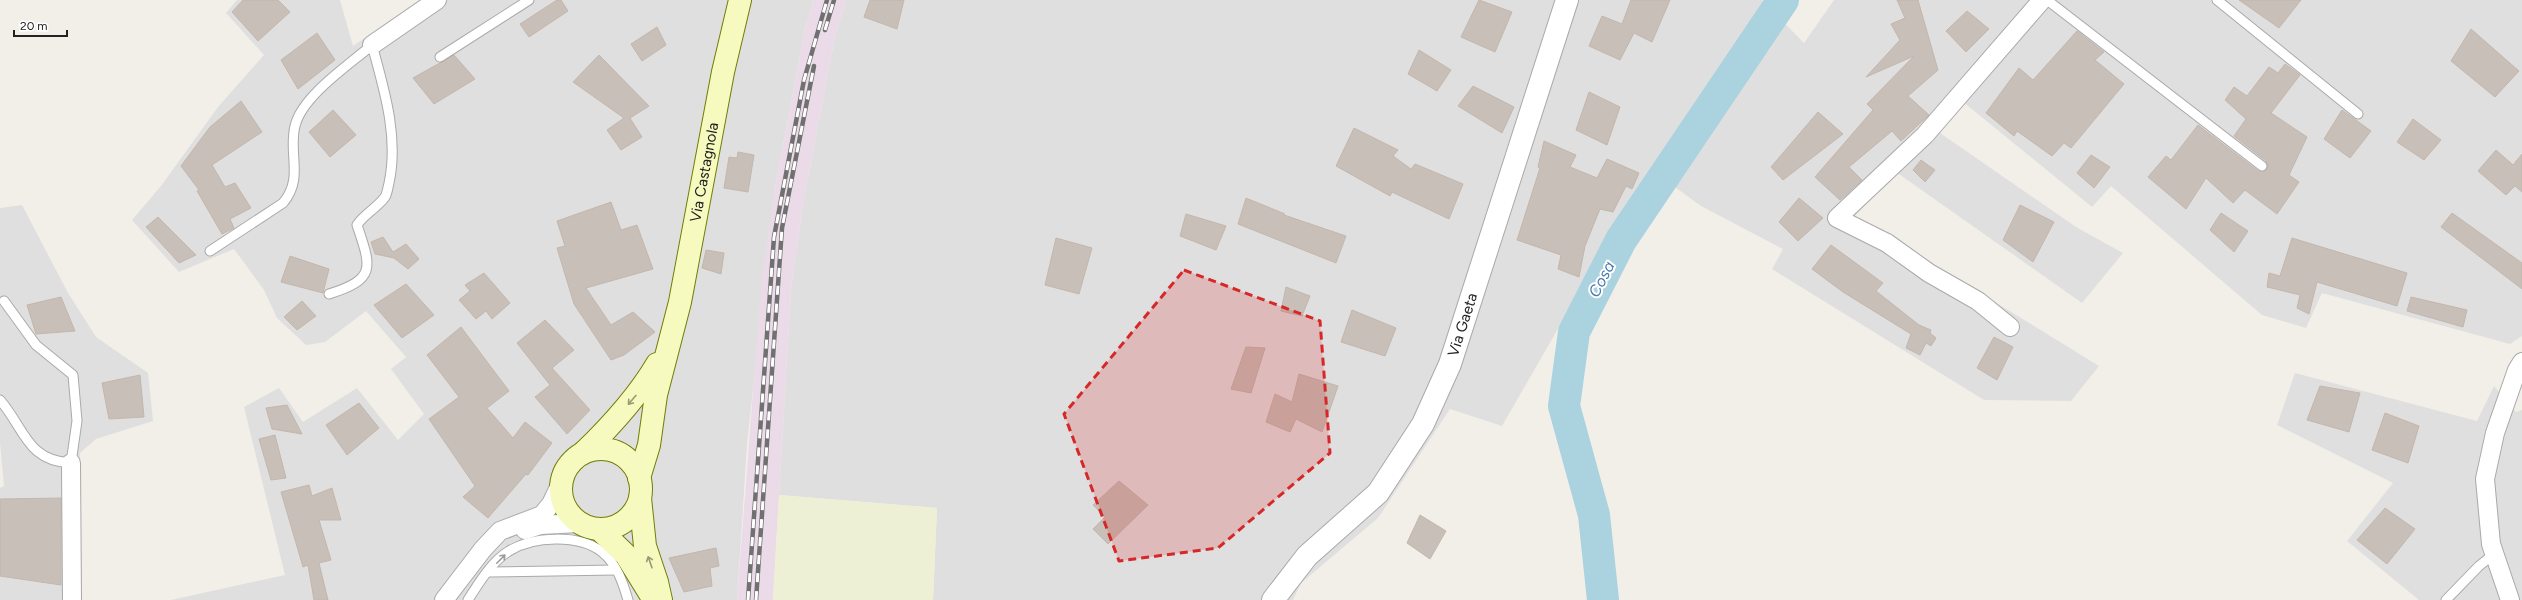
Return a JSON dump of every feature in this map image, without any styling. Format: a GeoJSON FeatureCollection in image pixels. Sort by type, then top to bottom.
{"type":"FeatureCollection","features":[{"type":"Feature","properties":{"kind":"main road","name":"Via Castagnola"},"geometry":{"type":"LineString","coordinates":[[640,488],[649,445],[656,395],[681,295],[723,72],[740,0]]}},
{"type":"Feature","properties":{"kind":"main road"},"geometry":{"type":"LineString","coordinates":[[654,600],[626,555],[589,526],[571,516],[564,506],[561,483],[565,471],[572,461],[583,453],[605,432],[640,391],[669,344]]}},
{"type":"Feature","properties":{"kind":"main road"},"geometry":{"type":"LineString","coordinates":[[583,453],[594,450],[617,453],[627,459],[640,488],[645,546],[657,582],[661,600]]}},
{"type":"Feature","properties":{"kind":"main road"},"geometry":{"type":"LineString","coordinates":[[589,526],[621,524],[636,508],[640,488]]}},
{"type":"Feature","properties":{"kind":"street"},"geometry":{"type":"LineString","coordinates":[[372,45],[437,0]]}},
{"type":"Feature","properties":{"kind":"street","name":"Via Gaeta"},"geometry":{"type":"LineString","coordinates":[[1273,600],[1307,556],[1378,493],[1424,424],[1450,364],[1567,0]]}},
{"type":"Feature","properties":{"kind":"street"},"geometry":{"type":"LineString","coordinates":[[2010,327],[1978,301],[1929,273],[1887,244],[1837,218],[1925,135],[2042,0]]}},
{"type":"Feature","properties":{"kind":"street"},"geometry":{"type":"LineString","coordinates":[[2510,600],[2491,544],[2485,479],[2495,433],[2517,370],[2522,362]]}},
{"type":"Feature","properties":{"kind":"street"},"geometry":{"type":"LineString","coordinates":[[71,463],[72,600]]}},
{"type":"Feature","properties":{"kind":"street"},"geometry":{"type":"LineString","coordinates":[[444,600],[483,549],[500,531],[542,515],[551,504],[561,483]]}},
{"type":"Feature","properties":{"kind":"street"},"geometry":{"type":"LineString","coordinates":[[483,549],[519,531],[534,527],[589,526]]}},
{"type":"Feature","properties":{"kind":"lane"},"geometry":{"type":"LineString","coordinates":[[440,57],[529,0]]}},
{"type":"Feature","properties":{"kind":"lane"},"geometry":{"type":"LineString","coordinates":[[2047,0],[2262,166]]}},
{"type":"Feature","properties":{"kind":"lane"},"geometry":{"type":"LineString","coordinates":[[2217,0],[2358,114]]}},
{"type":"Feature","properties":{"kind":"lane"},"geometry":{"type":"LineString","coordinates":[[210,251],[283,203],[291,193],[295,174],[294,127],[299,114],[311,98],[372,45],[386,96],[393,151],[390,176],[386,197],[362,217],[357,225],[366,249],[368,262],[365,276],[352,287],[329,294]]}},
{"type":"Feature","properties":{"kind":"lane"},"geometry":{"type":"LineString","coordinates":[[0,400],[38,454],[58,462],[71,463],[77,421],[73,375],[36,345],[4,301]]}},
{"type":"Feature","properties":{"kind":"lane"},"geometry":{"type":"LineString","coordinates":[[468,600],[488,572],[508,551],[554,537],[581,542],[602,552],[622,578],[628,600]]}},
{"type":"Feature","properties":{"kind":"lane"},"geometry":{"type":"LineString","coordinates":[[2446,600],[2479,566],[2494,554]]}},
{"type":"Feature","properties":{"kind":"lane"},"geometry":{"type":"LineString","coordinates":[[488,572],[616,570]]}},
{"type":"Feature","properties":{"kind":"highlighted area"},"geometry":{"type":"Polygon","coordinates":[[[1184,270],[1320,321],[1330,453],[1218,548],[1119,561],[1064,414],[1184,270]]]}},
{"type":"Feature","properties":{"kind":"shaded area"},"geometry":{"type":"Polygon","coordinates":[[[237,0],[340,0],[353,46],[420,0],[814,0],[805,29],[774,193],[747,445],[737,600],[171,600],[285,575],[244,407],[279,388],[303,422],[357,388],[398,440],[424,414],[391,369],[406,357],[366,311],[325,342],[306,345],[277,318],[264,290],[234,249],[179,272],[132,220],[161,186],[218,107],[264,55],[226,13],[237,0]]]}},
{"type":"Feature","properties":{"kind":"shaded area"},"geometry":{"type":"Polygon","coordinates":[[[814,0],[846,0],[835,36],[804,198],[791,289],[773,600],[737,600],[761,286],[774,193],[805,29],[814,0]]]}},
{"type":"Feature","properties":{"kind":"shaded area"},"geometry":{"type":"Polygon","coordinates":[[[846,0],[1762,0],[1804,43],[1834,0],[2522,0],[2522,336],[2510,344],[2322,293],[2306,328],[2262,315],[2111,186],[2092,207],[1962,101],[1940,133],[2076,227],[2123,253],[2082,303],[1896,172],[1855,216],[2099,366],[2071,401],[1984,400],[1772,269],[1783,249],[1701,206],[1650,169],[1502,426],[1450,409],[1378,518],[1301,583],[1293,600],[933,600],[937,508],[779,495],[791,289],[804,198],[835,36],[846,0]]]}},
{"type":"Feature","properties":{"kind":"shaded area"},"geometry":{"type":"Polygon","coordinates":[[[22,205],[68,293],[96,337],[148,373],[153,421],[96,439],[80,453],[82,600],[0,600],[0,488],[4,486],[0,443],[0,208],[22,205]]]}},
{"type":"Feature","properties":{"kind":"shaded area"},"geometry":{"type":"Polygon","coordinates":[[[2295,373],[2477,421],[2494,386],[2516,412],[2522,410],[2522,600],[2419,600],[2347,541],[2393,483],[2277,425],[2295,373]]]}},
{"type":"Feature","properties":{"kind":"shaded area"},"geometry":{"type":"Polygon","coordinates":[[[547,533],[580,535],[601,543],[621,558],[644,600],[461,600],[483,566],[502,547],[520,538],[547,533]]]}},
{"type":"Feature","properties":{"kind":"green space"},"geometry":{"type":"Polygon","coordinates":[[[779,495],[937,508],[933,600],[773,600],[779,495]]]}},
{"type":"Feature","properties":{"kind":"building"},"geometry":{"type":"Polygon","coordinates":[[[243,0],[278,0],[290,12],[258,41],[232,12],[243,0]]]}},
{"type":"Feature","properties":{"kind":"building"},"geometry":{"type":"Polygon","coordinates":[[[557,0],[561,0],[568,11],[529,37],[520,24],[557,0]]]}},
{"type":"Feature","properties":{"kind":"building"},"geometry":{"type":"Polygon","coordinates":[[[870,0],[904,0],[897,29],[864,17],[870,0]]]}},
{"type":"Feature","properties":{"kind":"building"},"geometry":{"type":"Polygon","coordinates":[[[1479,0],[1512,12],[1495,52],[1461,37],[1479,0]]]}},
{"type":"Feature","properties":{"kind":"building"},"geometry":{"type":"Polygon","coordinates":[[[1631,0],[1670,0],[1652,42],[1634,33],[1620,60],[1589,46],[1602,16],[1622,24],[1631,0]]]}},
{"type":"Feature","properties":{"kind":"building"},"geometry":{"type":"Polygon","coordinates":[[[1897,0],[1918,0],[1938,70],[1908,96],[1929,115],[1901,141],[1892,131],[1849,167],[1862,180],[1840,200],[1815,177],[1873,110],[1867,104],[1914,56],[1866,77],[1900,40],[1891,24],[1905,18],[1897,0]]]}},
{"type":"Feature","properties":{"kind":"building"},"geometry":{"type":"Polygon","coordinates":[[[2239,0],[2301,0],[2279,28],[2239,0]]]}},
{"type":"Feature","properties":{"kind":"building"},"geometry":{"type":"Polygon","coordinates":[[[1967,11],[1989,29],[1966,52],[1946,31],[1967,11]]]}},
{"type":"Feature","properties":{"kind":"building"},"geometry":{"type":"Polygon","coordinates":[[[657,27],[666,45],[642,61],[631,44],[657,27]]]}},
{"type":"Feature","properties":{"kind":"building"},"geometry":{"type":"Polygon","coordinates":[[[2471,29],[2519,71],[2495,97],[2451,61],[2471,29]]]}},
{"type":"Feature","properties":{"kind":"building"},"geometry":{"type":"Polygon","coordinates":[[[2077,31],[2104,52],[2095,60],[2124,84],[2071,148],[2064,143],[2052,156],[2017,131],[2014,136],[1986,113],[2019,68],[2033,80],[2077,31]]]}},
{"type":"Feature","properties":{"kind":"building"},"geometry":{"type":"Polygon","coordinates":[[[317,33],[335,60],[298,89],[281,60],[317,33]]]}},
{"type":"Feature","properties":{"kind":"building"},"geometry":{"type":"Polygon","coordinates":[[[1419,50],[1451,70],[1437,91],[1408,74],[1419,50]]]}},
{"type":"Feature","properties":{"kind":"building"},"geometry":{"type":"Polygon","coordinates":[[[454,55],[475,79],[434,104],[413,78],[454,55]]]}},
{"type":"Feature","properties":{"kind":"building"},"geometry":{"type":"Polygon","coordinates":[[[599,55],[649,106],[630,118],[642,137],[621,150],[607,130],[624,118],[573,82],[599,55]]]}},
{"type":"Feature","properties":{"kind":"building"},"geometry":{"type":"Polygon","coordinates":[[[2285,64],[2300,75],[2271,113],[2307,137],[2289,175],[2299,182],[2277,214],[2245,190],[2233,203],[2206,178],[2186,209],[2148,177],[2166,156],[2171,160],[2198,125],[2258,171],[2266,170],[2268,166],[2266,161],[2234,136],[2246,119],[2225,100],[2234,87],[2247,96],[2269,67],[2278,73],[2285,64]]]}},
{"type":"Feature","properties":{"kind":"building"},"geometry":{"type":"Polygon","coordinates":[[[1473,86],[1514,107],[1502,133],[1458,106],[1473,86]]]}},
{"type":"Feature","properties":{"kind":"building"},"geometry":{"type":"Polygon","coordinates":[[[1589,92],[1620,107],[1607,145],[1576,130],[1589,92]]]}},
{"type":"Feature","properties":{"kind":"building"},"geometry":{"type":"Polygon","coordinates":[[[241,101],[262,132],[212,165],[225,187],[235,183],[251,208],[230,219],[234,228],[222,234],[197,191],[199,190],[181,166],[210,127],[241,101]]]}},
{"type":"Feature","properties":{"kind":"building"},"geometry":{"type":"Polygon","coordinates":[[[333,110],[356,135],[330,157],[309,132],[333,110]]]}},
{"type":"Feature","properties":{"kind":"building"},"geometry":{"type":"Polygon","coordinates":[[[2342,110],[2371,131],[2350,158],[2324,139],[2342,110]]]}},
{"type":"Feature","properties":{"kind":"building"},"geometry":{"type":"Polygon","coordinates":[[[1818,112],[1843,134],[1783,180],[1771,167],[1818,112]]]}},
{"type":"Feature","properties":{"kind":"building"},"geometry":{"type":"Polygon","coordinates":[[[2413,119],[2441,140],[2424,160],[2397,142],[2413,119]]]}},
{"type":"Feature","properties":{"kind":"building"},"geometry":{"type":"Polygon","coordinates":[[[1354,128],[1398,150],[1393,156],[1411,169],[1415,164],[1463,184],[1449,219],[1392,192],[1390,196],[1336,166],[1354,128]]]}},
{"type":"Feature","properties":{"kind":"building"},"geometry":{"type":"Polygon","coordinates":[[[1544,141],[1576,155],[1570,167],[1597,178],[1607,159],[1639,173],[1632,189],[1626,186],[1613,212],[1600,209],[1585,246],[1579,277],[1558,269],[1561,255],[1517,240],[1540,168],[1538,167],[1544,141]]]}},
{"type":"Feature","properties":{"kind":"building"},"geometry":{"type":"Polygon","coordinates":[[[2496,150],[2513,165],[2522,154],[2522,192],[2515,186],[2506,195],[2478,171],[2496,150]]]}},
{"type":"Feature","properties":{"kind":"building"},"geometry":{"type":"Polygon","coordinates":[[[738,152],[754,155],[748,192],[724,188],[729,157],[737,158],[738,152]]]}},
{"type":"Feature","properties":{"kind":"building"},"geometry":{"type":"Polygon","coordinates":[[[2091,155],[2110,167],[2094,188],[2077,173],[2091,155]]]}},
{"type":"Feature","properties":{"kind":"building"},"geometry":{"type":"Polygon","coordinates":[[[1921,160],[1935,170],[1925,182],[1913,170],[1921,160]]]}},
{"type":"Feature","properties":{"kind":"building"},"geometry":{"type":"Polygon","coordinates":[[[1246,198],[1285,214],[1284,215],[1346,236],[1336,263],[1238,224],[1246,198]]]}},
{"type":"Feature","properties":{"kind":"building"},"geometry":{"type":"Polygon","coordinates":[[[1799,198],[1823,218],[1798,241],[1779,222],[1799,198]]]}},
{"type":"Feature","properties":{"kind":"building"},"geometry":{"type":"Polygon","coordinates":[[[611,202],[621,230],[637,225],[653,269],[586,288],[611,325],[633,312],[655,332],[624,355],[611,360],[574,304],[557,248],[565,246],[557,221],[611,202]]]}},
{"type":"Feature","properties":{"kind":"building"},"geometry":{"type":"Polygon","coordinates":[[[2020,205],[2054,222],[2033,262],[2003,240],[2020,205]]]}},
{"type":"Feature","properties":{"kind":"building"},"geometry":{"type":"Polygon","coordinates":[[[2221,213],[2248,231],[2234,252],[2210,230],[2221,213]]]}},
{"type":"Feature","properties":{"kind":"building"},"geometry":{"type":"Polygon","coordinates":[[[2452,213],[2522,263],[2522,289],[2441,227],[2452,213]]]}},
{"type":"Feature","properties":{"kind":"building"},"geometry":{"type":"Polygon","coordinates":[[[1186,214],[1226,226],[1216,250],[1180,236],[1186,214]]]}},
{"type":"Feature","properties":{"kind":"building"},"geometry":{"type":"Polygon","coordinates":[[[158,217],[196,255],[179,263],[146,227],[158,217]]]}},
{"type":"Feature","properties":{"kind":"building"},"geometry":{"type":"Polygon","coordinates":[[[383,237],[393,252],[406,244],[419,259],[408,269],[394,258],[375,254],[371,242],[383,237]]]}},
{"type":"Feature","properties":{"kind":"building"},"geometry":{"type":"Polygon","coordinates":[[[1056,238],[1092,248],[1079,294],[1045,285],[1056,238]]]}},
{"type":"Feature","properties":{"kind":"building"},"geometry":{"type":"Polygon","coordinates":[[[2292,238],[2407,273],[2397,306],[2317,282],[2309,314],[2297,308],[2300,295],[2267,287],[2269,273],[2280,276],[2292,238]]]}},
{"type":"Feature","properties":{"kind":"building"},"geometry":{"type":"Polygon","coordinates":[[[1831,245],[1883,283],[1876,291],[1919,325],[1931,330],[1930,333],[1936,338],[1931,346],[1926,343],[1920,355],[1906,348],[1911,334],[1843,292],[1812,269],[1831,245]]]}},
{"type":"Feature","properties":{"kind":"building"},"geometry":{"type":"Polygon","coordinates":[[[706,250],[724,253],[721,274],[702,268],[706,250]]]}},
{"type":"Feature","properties":{"kind":"building"},"geometry":{"type":"Polygon","coordinates":[[[290,256],[329,269],[323,293],[281,282],[290,256]]]}},
{"type":"Feature","properties":{"kind":"building"},"geometry":{"type":"Polygon","coordinates":[[[484,273],[510,303],[492,319],[486,311],[476,319],[459,300],[470,291],[465,285],[484,273]]]}},
{"type":"Feature","properties":{"kind":"building"},"geometry":{"type":"Polygon","coordinates":[[[406,284],[434,315],[402,338],[374,305],[406,284]]]}},
{"type":"Feature","properties":{"kind":"building"},"geometry":{"type":"Polygon","coordinates":[[[1286,287],[1310,296],[1302,316],[1281,311],[1286,287]]]}},
{"type":"Feature","properties":{"kind":"building"},"geometry":{"type":"Polygon","coordinates":[[[61,297],[75,331],[36,334],[27,305],[61,297]]]}},
{"type":"Feature","properties":{"kind":"building"},"geometry":{"type":"Polygon","coordinates":[[[2411,297],[2467,310],[2463,327],[2407,311],[2411,297]]]}},
{"type":"Feature","properties":{"kind":"building"},"geometry":{"type":"Polygon","coordinates":[[[302,301],[316,316],[297,330],[284,317],[302,301]]]}},
{"type":"Feature","properties":{"kind":"building"},"geometry":{"type":"Polygon","coordinates":[[[1352,310],[1396,328],[1385,356],[1341,342],[1352,310]]]}},
{"type":"Feature","properties":{"kind":"building"},"geometry":{"type":"Polygon","coordinates":[[[545,320],[574,350],[552,368],[590,410],[567,434],[535,397],[550,385],[517,343],[545,320]]]}},
{"type":"Feature","properties":{"kind":"building"},"geometry":{"type":"Polygon","coordinates":[[[461,327],[509,391],[487,408],[513,438],[525,422],[552,443],[528,475],[526,474],[488,518],[463,497],[475,486],[429,419],[459,397],[427,355],[461,327]]]}},
{"type":"Feature","properties":{"kind":"building"},"geometry":{"type":"Polygon","coordinates":[[[1994,337],[2013,347],[1997,380],[1977,368],[1994,337]]]}},
{"type":"Feature","properties":{"kind":"building"},"geometry":{"type":"Polygon","coordinates":[[[1246,347],[1265,348],[1251,393],[1231,389],[1246,347]]]}},
{"type":"Feature","properties":{"kind":"building"},"geometry":{"type":"Polygon","coordinates":[[[1299,374],[1338,386],[1322,432],[1296,419],[1290,432],[1266,422],[1275,394],[1292,402],[1299,374]]]}},
{"type":"Feature","properties":{"kind":"building"},"geometry":{"type":"Polygon","coordinates":[[[140,375],[144,417],[109,419],[102,383],[140,375]]]}},
{"type":"Feature","properties":{"kind":"building"},"geometry":{"type":"Polygon","coordinates":[[[2320,386],[2360,393],[2349,432],[2307,420],[2320,386]]]}},
{"type":"Feature","properties":{"kind":"building"},"geometry":{"type":"Polygon","coordinates":[[[359,403],[379,428],[347,455],[326,425],[359,403]]]}},
{"type":"Feature","properties":{"kind":"building"},"geometry":{"type":"Polygon","coordinates":[[[287,405],[302,434],[272,429],[266,408],[287,405]]]}},
{"type":"Feature","properties":{"kind":"building"},"geometry":{"type":"Polygon","coordinates":[[[2385,413],[2419,426],[2408,463],[2372,450],[2385,413]]]}},
{"type":"Feature","properties":{"kind":"building"},"geometry":{"type":"Polygon","coordinates":[[[275,435],[286,478],[271,480],[259,439],[275,435]]]}},
{"type":"Feature","properties":{"kind":"building"},"geometry":{"type":"Polygon","coordinates":[[[1119,481],[1148,505],[1108,544],[1093,529],[1105,517],[1093,505],[1119,481]]]}},
{"type":"Feature","properties":{"kind":"building"},"geometry":{"type":"Polygon","coordinates":[[[309,485],[312,496],[332,488],[341,520],[319,520],[331,560],[319,563],[328,600],[314,600],[308,565],[303,567],[281,492],[309,485]]]}},
{"type":"Feature","properties":{"kind":"building"},"geometry":{"type":"Polygon","coordinates":[[[61,498],[61,585],[0,576],[0,499],[61,498]]]}},
{"type":"Feature","properties":{"kind":"building"},"geometry":{"type":"Polygon","coordinates":[[[2385,508],[2415,529],[2387,564],[2357,540],[2385,508]]]}},
{"type":"Feature","properties":{"kind":"building"},"geometry":{"type":"Polygon","coordinates":[[[1420,515],[1446,531],[1430,559],[1407,543],[1420,515]]]}},
{"type":"Feature","properties":{"kind":"building"},"geometry":{"type":"Polygon","coordinates":[[[716,548],[719,566],[710,568],[712,586],[684,592],[669,558],[716,548]]]}},
{"type":"Feature","properties":{"kind":"waterway","name":"Cosa"},"geometry":{"type":"LineString","coordinates":[[1603,600],[1594,515],[1564,406],[1574,332],[1621,240],[1783,0]]}},
{"type":"Feature","properties":{"kind":"railway"},"geometry":{"type":"LineString","coordinates":[[748,600],[774,237],[804,80],[827,0]]}},
{"type":"Feature","properties":{"kind":"railway"},"geometry":{"type":"LineString","coordinates":[[825,30],[834,0]]}},
{"type":"Feature","properties":{"kind":"railway"},"geometry":{"type":"LineString","coordinates":[[756,600],[782,228],[814,66]]}}]}
